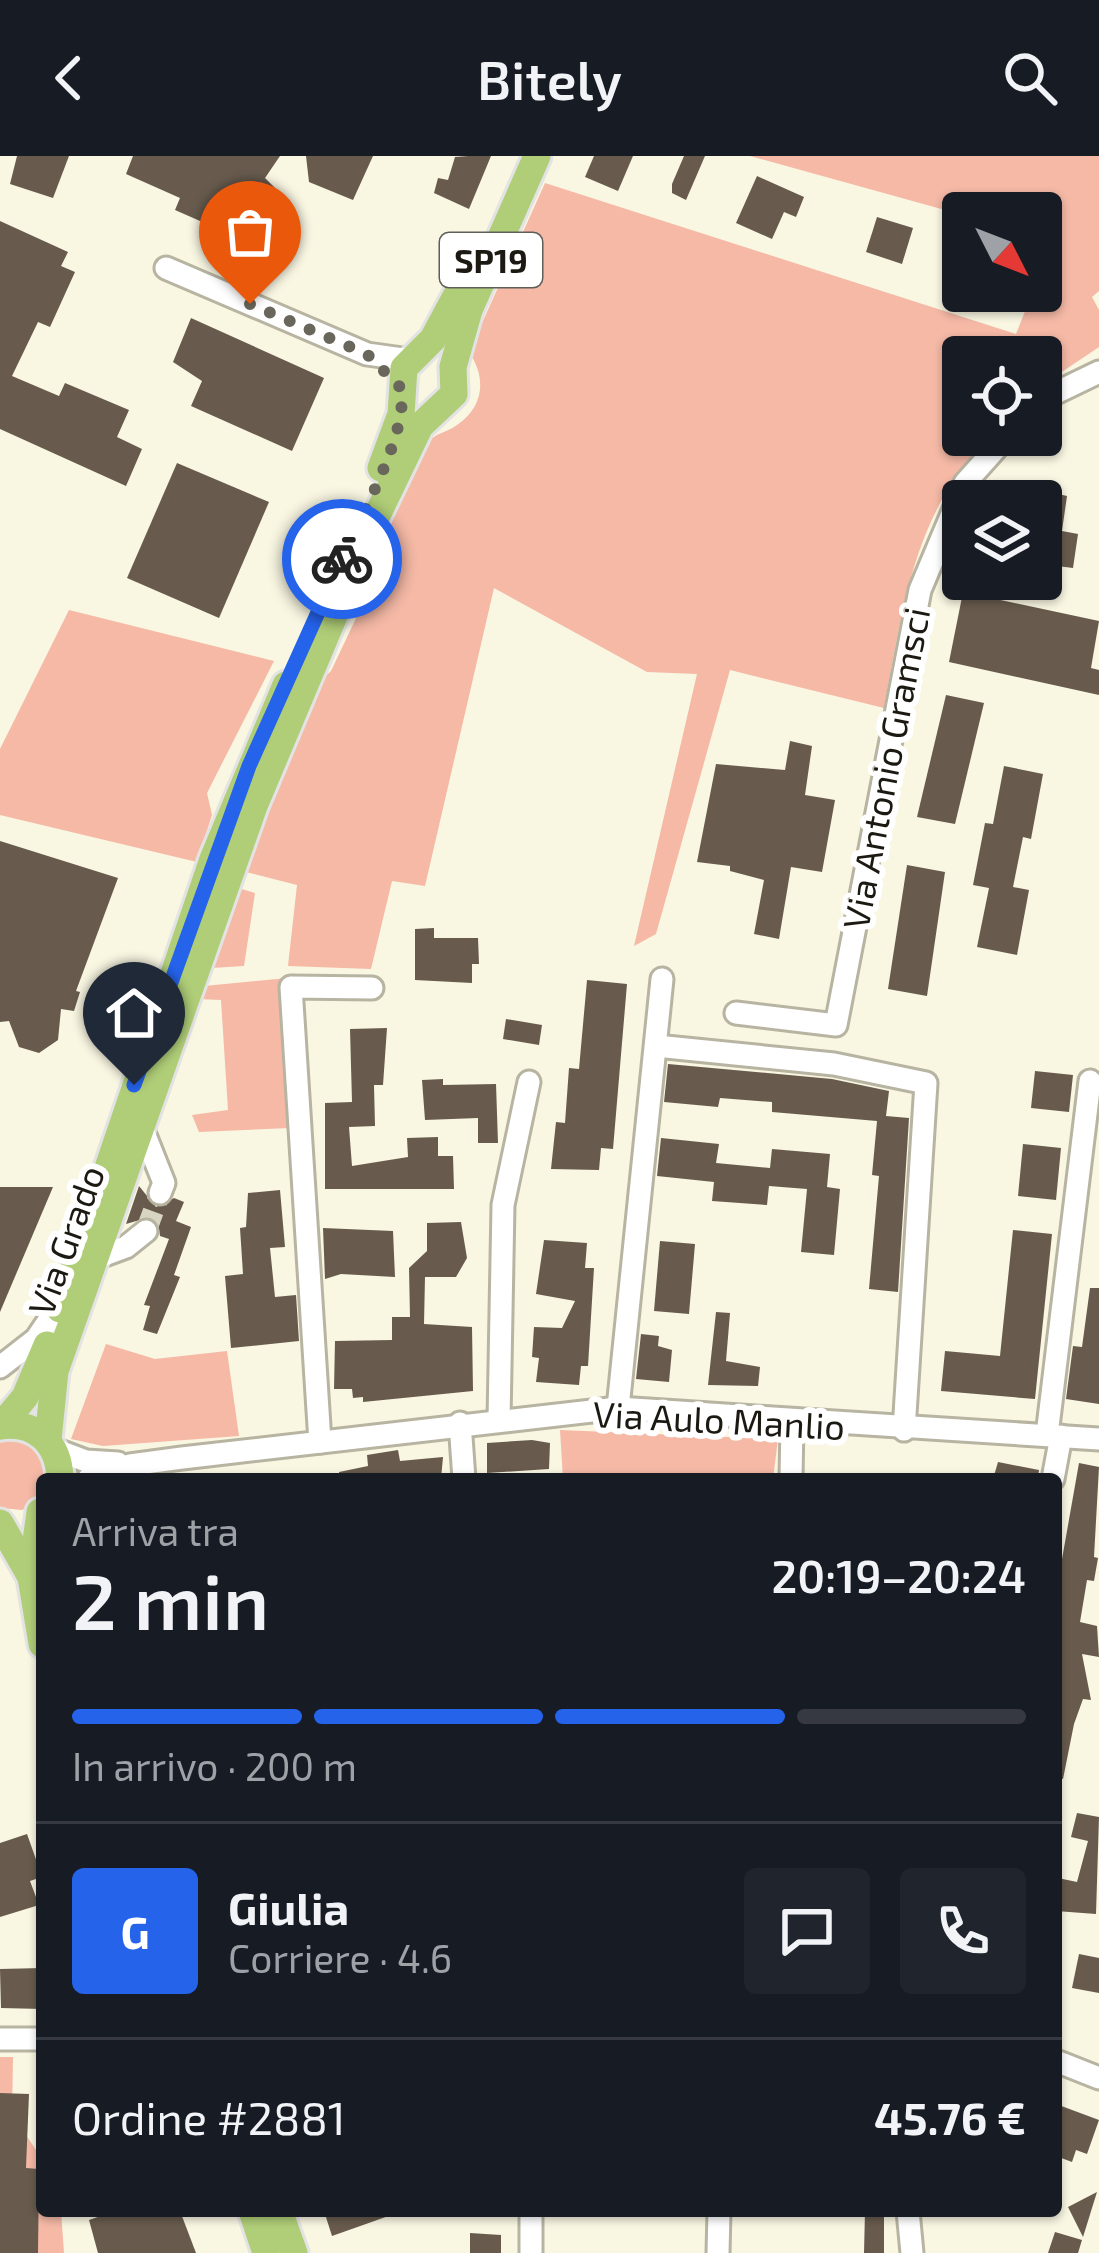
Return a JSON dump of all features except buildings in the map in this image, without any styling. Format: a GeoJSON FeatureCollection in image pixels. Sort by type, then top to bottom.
{"type":"FeatureCollection","features":[{"type":"Feature","properties":{"kind":"main road","name":"Via Grado"},"geometry":{"type":"LineString","coordinates":[[0,1426],[31,1384],[213,860],[394,436],[409,374],[448,317],[517,156]]}},
{"type":"Feature","properties":{"kind":"main road","name":"Via Grado"},"geometry":{"type":"LineString","coordinates":[[58,1473],[51,1445],[55,1371],[73,1343],[254,806],[371,528],[420,426],[457,385],[453,367],[470,310],[537,156]]}},
{"type":"Feature","properties":{"kind":"main road"},"geometry":{"type":"LineString","coordinates":[[441,407],[416,407],[409,374],[440,355],[453,367]]}},
{"type":"Feature","properties":{"kind":"main road"},"geometry":{"type":"LineString","coordinates":[[0,1426],[26,1426],[51,1445]]}},
{"type":"Feature","properties":{"kind":"main road"},"geometry":{"type":"LineString","coordinates":[[31,1577],[0,1521],[36,1514]]}},
{"type":"Feature","properties":{"kind":"main road"},"geometry":{"type":"LineString","coordinates":[[36,1544],[31,1577],[36,1607]]}},
{"type":"Feature","properties":{"kind":"main road"},"geometry":{"type":"LineString","coordinates":[[254,2217],[266,2253]]}},
{"type":"Feature","properties":{"kind":"main road"},"geometry":{"type":"LineString","coordinates":[[281,2217],[294,2253]]}},
{"type":"Feature","properties":{"kind":"street"},"geometry":{"type":"LineString","coordinates":[[166,268],[409,374]]}},
{"type":"Feature","properties":{"kind":"street"},"geometry":{"type":"LineString","coordinates":[[1062,390],[1099,372]]}},
{"type":"Feature","properties":{"kind":"street","name":"Via Antonio Gramsci"},"geometry":{"type":"LineString","coordinates":[[736,1013],[836,1025],[920,590],[964,483],[989,456]]}},
{"type":"Feature","properties":{"kind":"street"},"geometry":{"type":"LineString","coordinates":[[618,1408],[662,979]]}},
{"type":"Feature","properties":{"kind":"street"},"geometry":{"type":"LineString","coordinates":[[320,1442],[291,987],[372,988]]}},
{"type":"Feature","properties":{"kind":"street"},"geometry":{"type":"LineString","coordinates":[[656,1046],[907,1075],[926,1083],[904,1430]]}},
{"type":"Feature","properties":{"kind":"street"},"geometry":{"type":"LineString","coordinates":[[1053,1473],[1090,1081]]}},
{"type":"Feature","properties":{"kind":"street"},"geometry":{"type":"LineString","coordinates":[[499,1420],[503,1205],[529,1082]]}},
{"type":"Feature","properties":{"kind":"street"},"geometry":{"type":"LineString","coordinates":[[142,1130],[164,1183],[160,1193]]}},
{"type":"Feature","properties":{"kind":"street"},"geometry":{"type":"LineString","coordinates":[[99,1257],[126,1247],[146,1231]]}},
{"type":"Feature","properties":{"kind":"street"},"geometry":{"type":"LineString","coordinates":[[0,1366],[36,1339],[65,1295]]}},
{"type":"Feature","properties":{"kind":"street","name":"Via Aulo Manlio"},"geometry":{"type":"LineString","coordinates":[[106,1473],[130,1465],[618,1408],[904,1430],[1099,1438]]}},
{"type":"Feature","properties":{"kind":"street"},"geometry":{"type":"LineString","coordinates":[[791,1473],[792,1421]]}},
{"type":"Feature","properties":{"kind":"street"},"geometry":{"type":"LineString","coordinates":[[460,1424],[464,1473]]}},
{"type":"Feature","properties":{"kind":"street","name":"Via Aulo Manlio"},"geometry":{"type":"LineString","coordinates":[[51,1445],[86,1461],[130,1465]]}},
{"type":"Feature","properties":{"kind":"street"},"geometry":{"type":"LineString","coordinates":[[0,2038],[36,2039]]}},
{"type":"Feature","properties":{"kind":"street"},"geometry":{"type":"LineString","coordinates":[[1062,2063],[1099,2078]]}},
{"type":"Feature","properties":{"kind":"street"},"geometry":{"type":"LineString","coordinates":[[531,2217],[531,2253]]}},
{"type":"Feature","properties":{"kind":"street"},"geometry":{"type":"LineString","coordinates":[[718,2253],[719,2217]]}},
{"type":"Feature","properties":{"kind":"street"},"geometry":{"type":"LineString","coordinates":[[909,2217],[912,2253]]}},
{"type":"Feature","properties":{"kind":"shaded area"},"geometry":{"type":"Polygon","coordinates":[[[750,156],[1099,156],[1099,291],[1092,297],[1099,310],[1099,347],[1062,372],[1062,336],[942,336],[942,456],[973,456],[955,480],[942,480],[942,500],[906,597],[884,708],[730,670],[656,934],[634,946],[697,674],[647,672],[494,588],[425,886],[392,881],[371,969],[288,966],[297,885],[242,871],[321,680],[331,671],[386,555],[381,539],[413,467],[429,441],[453,428],[478,400],[480,381],[469,352],[545,183],[1016,334],[1025,312],[1062,312],[1062,192],[942,192],[942,209],[750,156]]]}},
{"type":"Feature","properties":{"kind":"shaded area"},"geometry":{"type":"Polygon","coordinates":[[[69,610],[274,661],[207,793],[212,815],[197,862],[0,815],[0,749],[69,610]]]}},
{"type":"Feature","properties":{"kind":"shaded area"},"geometry":{"type":"Polygon","coordinates":[[[235,887],[255,893],[244,966],[211,968],[235,887]]]}},
{"type":"Feature","properties":{"kind":"shaded area"},"geometry":{"type":"Polygon","coordinates":[[[287,978],[283,1023],[290,1128],[199,1132],[192,1115],[228,1110],[221,1000],[198,999],[204,986],[287,978]]]}},
{"type":"Feature","properties":{"kind":"shaded area"},"geometry":{"type":"Polygon","coordinates":[[[106,1344],[155,1359],[227,1351],[239,1436],[103,1446],[71,1439],[106,1344]]]}},
{"type":"Feature","properties":{"kind":"shaded area"},"geometry":{"type":"Polygon","coordinates":[[[560,1430],[778,1439],[774,1473],[563,1473],[560,1430]]]}},
{"type":"Feature","properties":{"kind":"shaded area"},"geometry":{"type":"Polygon","coordinates":[[[11,1435],[44,1449],[49,1473],[36,1473],[36,1501],[22,1510],[0,1508],[0,1437],[11,1435]]]}},
{"type":"Feature","properties":{"kind":"shaded area"},"geometry":{"type":"Polygon","coordinates":[[[0,2057],[13,2057],[12,2114],[36,2150],[36,2217],[61,2217],[64,2253],[0,2253],[0,2057]]]}},
{"type":"Feature","properties":{"kind":"tunnel"},"geometry":{"type":"LineString","coordinates":[[146,1231],[160,1193]]}},
{"type":"Feature","properties":{"kind":"way so far"},"geometry":{"type":"LineString","coordinates":[[250,304],[367,354],[403,394],[394,436],[342,559]]}},
{"type":"Feature","properties":{"kind":"route"},"geometry":{"type":"LineString","coordinates":[[134,1085],[249,766],[342,559]]}}]}
